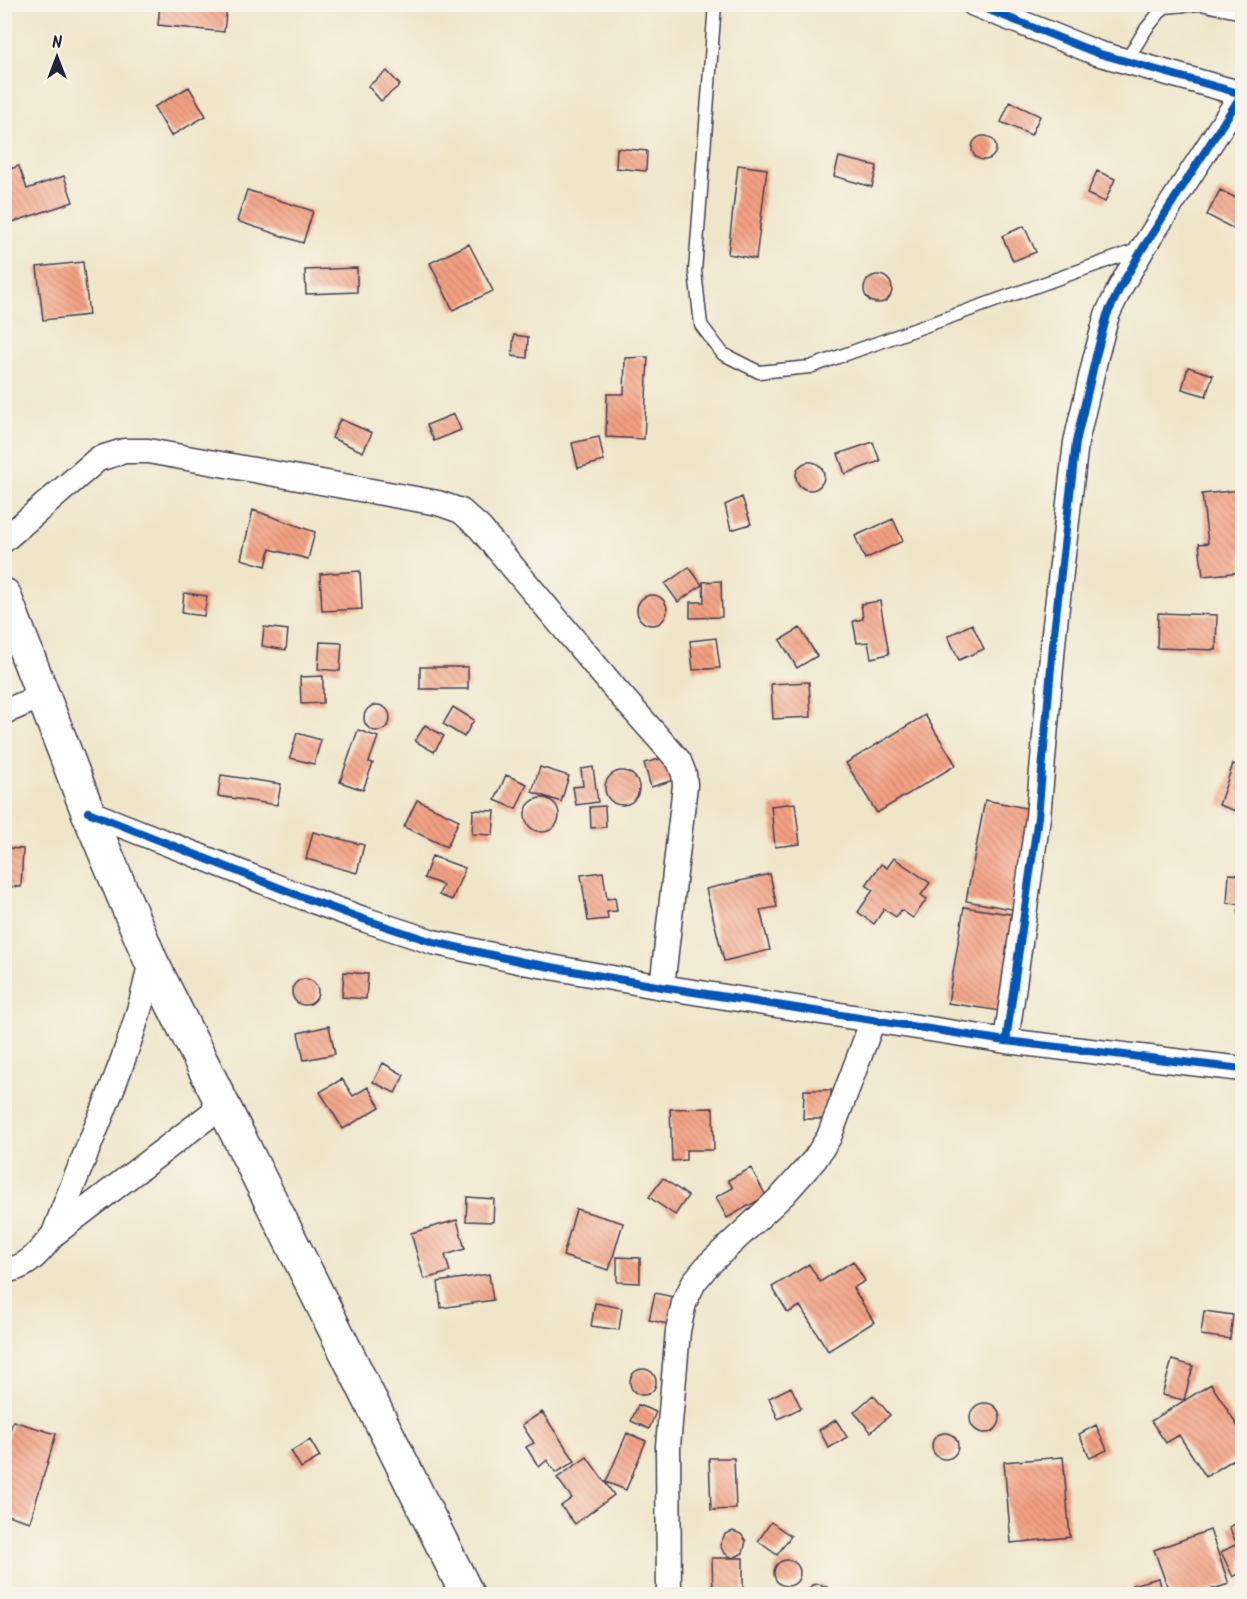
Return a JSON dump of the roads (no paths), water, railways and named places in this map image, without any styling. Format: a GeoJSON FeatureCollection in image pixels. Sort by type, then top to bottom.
{"type":"FeatureCollection","features":[{"type":"Feature","properties":{"kind":"street"},"geometry":{"type":"LineString","coordinates":[[974,4],[1098,53],[1242,94],[1143,248],[1107,315],[1076,442],[1054,633],[1038,817],[1006,1041]]}},
{"type":"Feature","properties":{"kind":"street"},"geometry":{"type":"LineString","coordinates":[[4,540],[98,459],[124,451],[148,451],[438,503],[461,511],[480,528],[678,761],[684,774],[686,785],[662,987]]}},
{"type":"Feature","properties":{"kind":"street"},"geometry":{"type":"LineString","coordinates":[[4,595],[88,812],[151,961],[467,1594]]}},
{"type":"Feature","properties":{"kind":"street"},"geometry":{"type":"LineString","coordinates":[[4,712],[42,696]]}},
{"type":"Feature","properties":{"kind":"street"},"geometry":{"type":"LineString","coordinates":[[88,812],[305,898],[433,942],[523,962],[662,987],[1006,1041],[1242,1069]]}},
{"type":"Feature","properties":{"kind":"street"},"geometry":{"type":"LineString","coordinates":[[54,1234],[113,1086],[139,1010],[151,961]]}},
{"type":"Feature","properties":{"kind":"street"},"geometry":{"type":"LineString","coordinates":[[669,1594],[668,1446],[678,1331],[684,1303],[694,1282],[708,1264],[784,1194],[815,1159],[829,1137],[873,1020]]}},
{"type":"Feature","properties":{"kind":"street"},"geometry":{"type":"LineString","coordinates":[[4,1270],[20,1268],[38,1254],[54,1234],[223,1106]]}},
{"type":"Feature","properties":{"kind":"lane"},"geometry":{"type":"LineString","coordinates":[[715,4],[695,271],[701,325],[723,354],[759,372],[810,367],[1143,248]]}},
{"type":"Feature","properties":{"kind":"lane"},"geometry":{"type":"LineString","coordinates":[[1126,61],[1146,29],[1164,7],[1200,4],[1242,13]]}}]}
